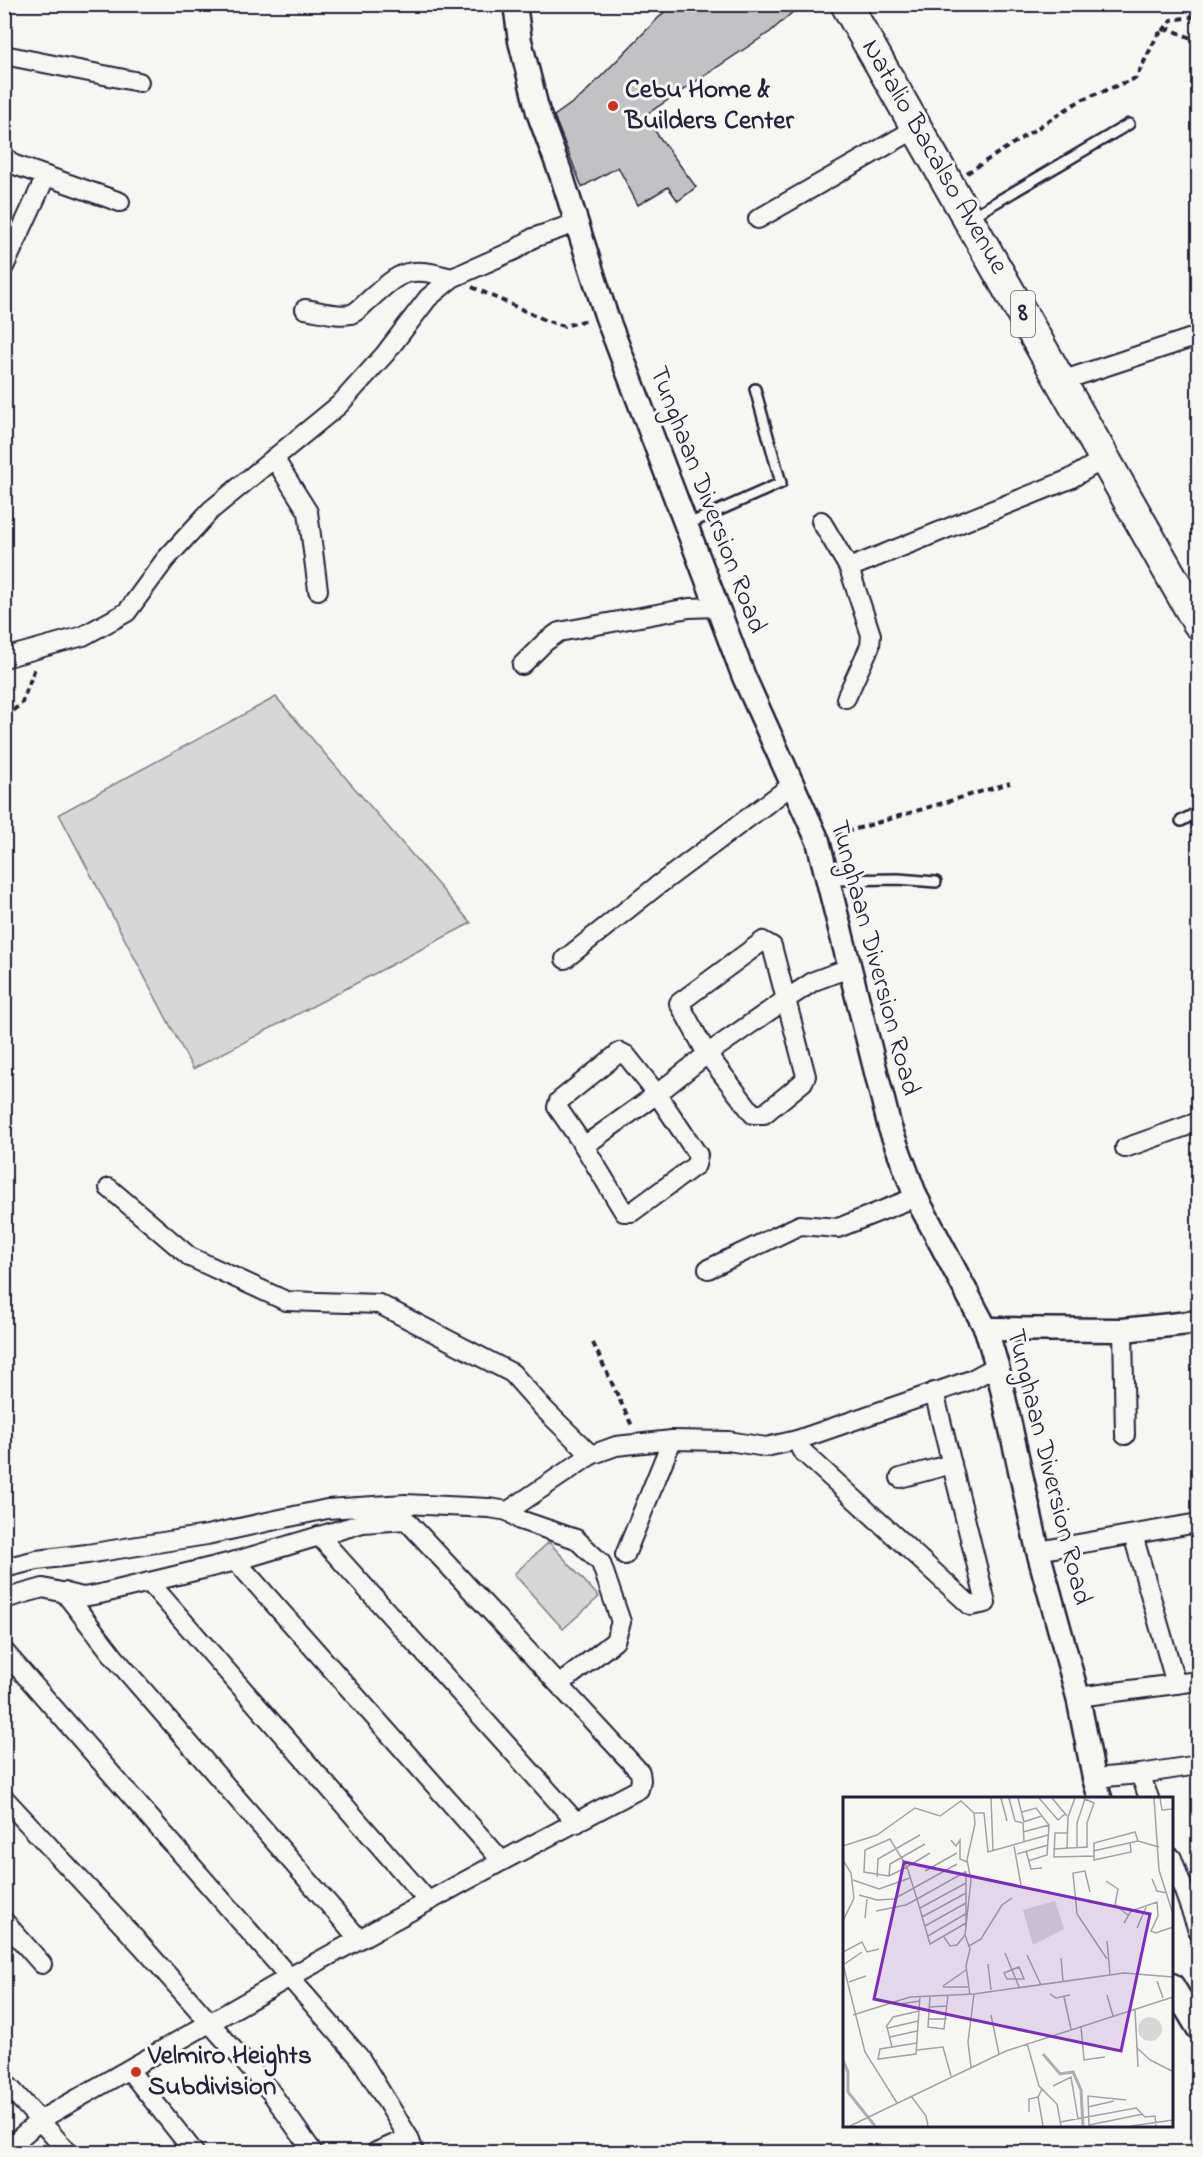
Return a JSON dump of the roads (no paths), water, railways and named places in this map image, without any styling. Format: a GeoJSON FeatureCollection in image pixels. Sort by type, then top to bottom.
{"type":"FeatureCollection","features":[{"type":"Feature","properties":{"kind":"highway","name":"Natalio Bacalso Avenue"},"geometry":{"type":"LineString","coordinates":[[846,4],[1198,623]]}},
{"type":"Feature","properties":{"kind":"street","name":"Tunghaan Diversion Road"},"geometry":{"type":"LineString","coordinates":[[514,4],[520,41],[538,112],[606,315],[744,677],[818,841],[890,1128],[916,1197],[986,1329],[997,1366],[1038,1551],[1078,1697],[1097,1788]]}},
{"type":"Feature","properties":{"kind":"street"},"geometry":{"type":"LineString","coordinates":[[4,55],[139,82]]}},
{"type":"Feature","properties":{"kind":"street"},"geometry":{"type":"LineString","coordinates":[[758,219],[918,128]]}},
{"type":"Feature","properties":{"kind":"street"},"geometry":{"type":"LineString","coordinates":[[4,155],[12,164],[120,202]]}},
{"type":"Feature","properties":{"kind":"street"},"geometry":{"type":"LineString","coordinates":[[4,267],[46,176]]}},
{"type":"Feature","properties":{"kind":"street"},"geometry":{"type":"LineString","coordinates":[[4,658],[82,636],[127,612],[165,560],[211,510],[339,405],[385,354],[428,298],[452,278],[515,250],[533,238],[576,223]]}},
{"type":"Feature","properties":{"kind":"street"},"geometry":{"type":"LineString","coordinates":[[304,309],[342,315],[354,313],[394,277],[408,272],[426,271],[452,278]]}},
{"type":"Feature","properties":{"kind":"street"},"geometry":{"type":"LineString","coordinates":[[1061,381],[1198,336]]}},
{"type":"Feature","properties":{"kind":"street"},"geometry":{"type":"LineString","coordinates":[[274,458],[308,512],[318,590]]}},
{"type":"Feature","properties":{"kind":"street"},"geometry":{"type":"LineString","coordinates":[[849,568],[1070,479],[1105,458]]}},
{"type":"Feature","properties":{"kind":"street"},"geometry":{"type":"LineString","coordinates":[[821,521],[849,568],[871,640],[846,698]]}},
{"type":"Feature","properties":{"kind":"street"},"geometry":{"type":"LineString","coordinates":[[522,665],[545,642],[565,630],[689,608],[716,607]]}},
{"type":"Feature","properties":{"kind":"street"},"geometry":{"type":"LineString","coordinates":[[565,959],[657,886],[792,785]]}},
{"type":"Feature","properties":{"kind":"street"},"geometry":{"type":"LineString","coordinates":[[763,941],[772,946],[806,1076],[803,1082],[764,1114],[753,1114],[707,1054],[679,1004],[763,941]]}},
{"type":"Feature","properties":{"kind":"street"},"geometry":{"type":"LineString","coordinates":[[584,1146],[785,999],[813,981],[849,968]]}},
{"type":"Feature","properties":{"kind":"street"},"geometry":{"type":"LineString","coordinates":[[620,1052],[626,1054],[657,1094],[698,1155],[698,1162],[632,1212],[624,1212],[584,1146],[558,1111],[557,1104],[620,1052]]}},
{"type":"Feature","properties":{"kind":"street"},"geometry":{"type":"LineString","coordinates":[[1125,1148],[1198,1122]]}},
{"type":"Feature","properties":{"kind":"street"},"geometry":{"type":"LineString","coordinates":[[109,1188],[190,1257],[286,1301],[379,1304],[512,1373],[544,1409],[591,1455]]}},
{"type":"Feature","properties":{"kind":"street"},"geometry":{"type":"LineString","coordinates":[[708,1269],[800,1225],[838,1228],[916,1197]]}},
{"type":"Feature","properties":{"kind":"street"},"geometry":{"type":"LineString","coordinates":[[986,1329],[1123,1330],[1198,1322]]}},
{"type":"Feature","properties":{"kind":"street"},"geometry":{"type":"LineString","coordinates":[[1123,1330],[1125,1436]]}},
{"type":"Feature","properties":{"kind":"street"},"geometry":{"type":"LineString","coordinates":[[508,1511],[591,1455],[615,1446],[672,1440],[728,1441],[766,1447],[798,1440],[971,1380],[997,1366]]}},
{"type":"Feature","properties":{"kind":"street"},"geometry":{"type":"LineString","coordinates":[[798,1440],[801,1450],[971,1606],[986,1603],[934,1392]]}},
{"type":"Feature","properties":{"kind":"street"},"geometry":{"type":"LineString","coordinates":[[625,1555],[672,1440]]}},
{"type":"Feature","properties":{"kind":"street"},"geometry":{"type":"LineString","coordinates":[[900,1478],[952,1464]]}},
{"type":"Feature","properties":{"kind":"street"},"geometry":{"type":"LineString","coordinates":[[4,1568],[37,1560],[207,1535],[327,1509],[405,1504],[508,1511],[520,1520],[576,1539],[601,1563],[621,1622],[615,1641],[560,1684]]}},
{"type":"Feature","properties":{"kind":"street"},"geometry":{"type":"LineString","coordinates":[[4,1599],[43,1588],[83,1597],[100,1594],[236,1561],[363,1523],[406,1520],[640,1772],[641,1780],[639,1790],[358,1939],[40,2120],[4,2152]]}},
{"type":"Feature","properties":{"kind":"street"},"geometry":{"type":"LineString","coordinates":[[1038,1551],[1198,1523]]}},
{"type":"Feature","properties":{"kind":"street"},"geometry":{"type":"LineString","coordinates":[[1132,1535],[1176,1684]]}},
{"type":"Feature","properties":{"kind":"street"},"geometry":{"type":"LineString","coordinates":[[319,1536],[577,1823]]}},
{"type":"Feature","properties":{"kind":"street"},"geometry":{"type":"LineString","coordinates":[[236,1561],[502,1861]]}},
{"type":"Feature","properties":{"kind":"street"},"geometry":{"type":"LineString","coordinates":[[149,1582],[428,1901]]}},
{"type":"Feature","properties":{"kind":"street"},"geometry":{"type":"LineString","coordinates":[[64,1592],[115,1658],[358,1939]]}},
{"type":"Feature","properties":{"kind":"street"},"geometry":{"type":"LineString","coordinates":[[4,1651],[360,2058],[412,2146],[376,2152]]}},
{"type":"Feature","properties":{"kind":"street"},"geometry":{"type":"LineString","coordinates":[[1078,1697],[1198,1681]]}},
{"type":"Feature","properties":{"kind":"street"},"geometry":{"type":"LineString","coordinates":[[1097,1788],[1140,1774],[1198,1765]]}},
{"type":"Feature","properties":{"kind":"street"},"geometry":{"type":"LineString","coordinates":[[1140,1774],[1149,1797]]}},
{"type":"Feature","properties":{"kind":"street"},"geometry":{"type":"LineString","coordinates":[[6,1802],[210,2022],[270,2091],[313,2152]]}},
{"type":"Feature","properties":{"kind":"street"},"geometry":{"type":"LineString","coordinates":[[1173,1861],[1198,1930]]}},
{"type":"Feature","properties":{"kind":"street"},"geometry":{"type":"LineString","coordinates":[[4,1921],[42,1964]]}},
{"type":"Feature","properties":{"kind":"street"},"geometry":{"type":"LineString","coordinates":[[1173,1987],[1198,2028]]}},
{"type":"Feature","properties":{"kind":"street"},"geometry":{"type":"LineString","coordinates":[[129,2070],[194,2152]]}},
{"type":"Feature","properties":{"kind":"street"},"geometry":{"type":"LineString","coordinates":[[4,2081],[68,2152]]}},
{"type":"Feature","properties":{"kind":"lane"},"geometry":{"type":"LineString","coordinates":[[969,219],[1129,124]]}},
{"type":"Feature","properties":{"kind":"lane"},"geometry":{"type":"LineString","coordinates":[[686,525],[781,483],[754,389]]}},
{"type":"Feature","properties":{"kind":"lane"},"geometry":{"type":"LineString","coordinates":[[1181,821],[1198,812]]}},
{"type":"Feature","properties":{"kind":"lane"},"geometry":{"type":"LineString","coordinates":[[829,880],[898,879],[936,882]]}},
{"type":"Feature","properties":{"kind":"place","name":"Cebu Home & Builders Center"},"geometry":{"type":"Point","coordinates":[613,106]}},
{"type":"Feature","properties":{"kind":"place","name":"Velmiro Heights Subdivision"},"geometry":{"type":"Point","coordinates":[136,2072]}}]}
